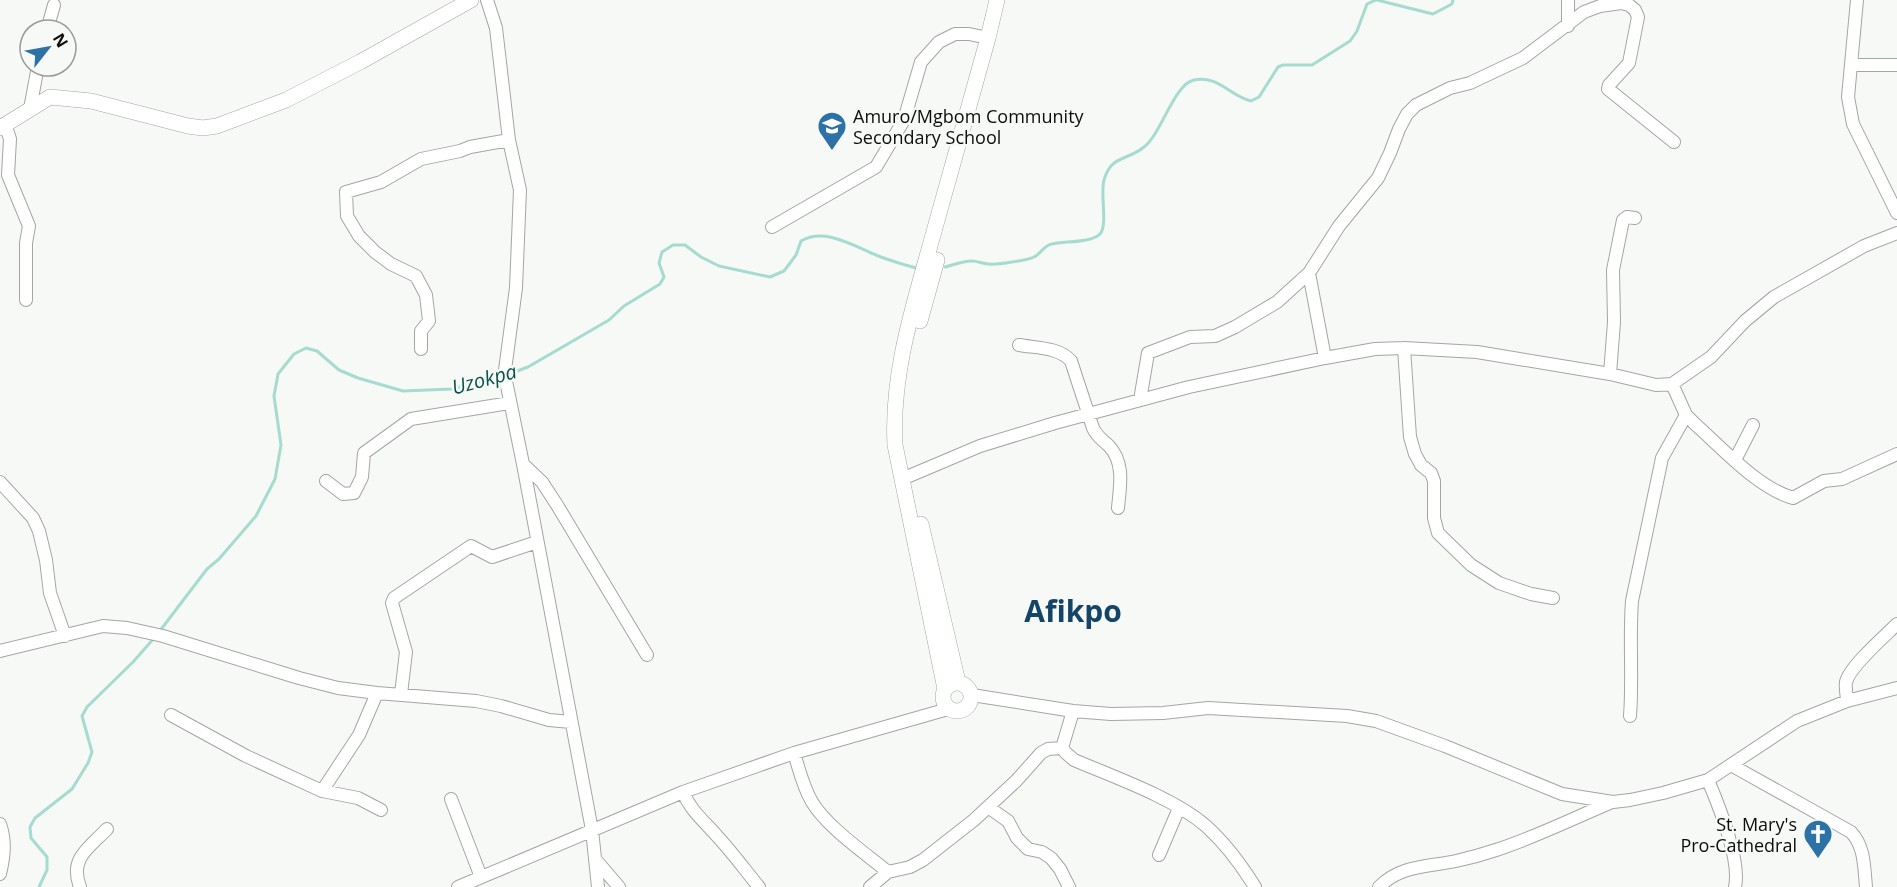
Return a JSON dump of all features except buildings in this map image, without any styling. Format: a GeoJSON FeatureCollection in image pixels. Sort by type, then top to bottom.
{"type":"FeatureCollection","features":[{"type":"Feature","properties":{"kind":"main road"},"geometry":{"type":"LineString","coordinates":[[2,126],[50,97],[63,97],[100,103],[188,126],[203,128],[217,126],[286,100],[471,0]]}},
{"type":"Feature","properties":{"kind":"main road"},"geometry":{"type":"LineString","coordinates":[[951,685],[967,686],[972,695],[965,709],[959,711],[948,708],[943,699],[951,685],[906,477],[895,445],[896,387],[915,300],[997,0]]}},
{"type":"Feature","properties":{"kind":"main road"},"geometry":{"type":"LineString","coordinates":[[906,477],[901,421],[911,353],[1008,0]]}},
{"type":"Feature","properties":{"kind":"street"},"geometry":{"type":"LineString","coordinates":[[487,0],[496,28],[508,140],[520,190],[516,288],[506,375],[592,830],[598,887]]}},
{"type":"Feature","properties":{"kind":"street"},"geometry":{"type":"LineString","coordinates":[[1568,0],[1568,26]]}},
{"type":"Feature","properties":{"kind":"street"},"geometry":{"type":"LineString","coordinates":[[1857,0],[1848,97],[1853,124],[1897,213]]}},
{"type":"Feature","properties":{"kind":"street"},"geometry":{"type":"LineString","coordinates":[[1140,400],[1148,353],[1190,337],[1215,336],[1235,327],[1276,302],[1309,273],[1339,226],[1378,178],[1399,129],[1407,114],[1416,105],[1450,88],[1470,83],[1523,58],[1584,12],[1600,6],[1621,3],[1635,10],[1638,17],[1629,63],[1608,89],[1674,142]]}},
{"type":"Feature","properties":{"kind":"street"},"geometry":{"type":"LineString","coordinates":[[50,18],[54,5]]}},
{"type":"Feature","properties":{"kind":"street"},"geometry":{"type":"LineString","coordinates":[[772,228],[876,167],[904,120],[921,62],[939,42],[955,34],[988,38]]}},
{"type":"Feature","properties":{"kind":"street"},"geometry":{"type":"LineString","coordinates":[[1851,65],[1897,65]]}},
{"type":"Feature","properties":{"kind":"street"},"geometry":{"type":"LineString","coordinates":[[30,109],[36,78]]}},
{"type":"Feature","properties":{"kind":"street"},"geometry":{"type":"LineString","coordinates":[[2,126],[10,139],[8,175],[29,226],[26,243],[26,300]]}},
{"type":"Feature","properties":{"kind":"street"},"geometry":{"type":"LineString","coordinates":[[421,349],[421,331],[429,321],[426,295],[416,276],[391,264],[359,236],[347,216],[346,192],[381,182],[421,159],[508,140]]}},
{"type":"Feature","properties":{"kind":"street"},"geometry":{"type":"LineString","coordinates":[[1610,374],[1614,322],[1613,270],[1616,247],[1623,220],[1627,217],[1635,218]]}},
{"type":"Feature","properties":{"kind":"street"},"geometry":{"type":"LineString","coordinates":[[906,477],[980,446],[1088,414],[1324,358],[1375,349],[1404,348],[1478,352],[1610,374],[1656,385],[1672,384],[1711,357],[1745,321],[1774,297],[1854,251],[1897,233]]}},
{"type":"Feature","properties":{"kind":"street"},"geometry":{"type":"LineString","coordinates":[[1309,273],[1324,358]]}},
{"type":"Feature","properties":{"kind":"street"},"geometry":{"type":"LineString","coordinates":[[1019,345],[1065,355],[1076,372],[1097,437],[1112,450],[1120,466],[1118,508]]}},
{"type":"Feature","properties":{"kind":"street"},"geometry":{"type":"LineString","coordinates":[[1404,348],[1410,437],[1418,460],[1431,473],[1434,481],[1434,519],[1438,533],[1471,565],[1499,583],[1531,594],[1553,598]]}},
{"type":"Feature","properties":{"kind":"street"},"geometry":{"type":"LineString","coordinates":[[1672,384],[1686,415],[1760,481],[1779,494],[1792,498],[1824,481],[1842,479],[1897,453]]}},
{"type":"Feature","properties":{"kind":"street"},"geometry":{"type":"LineString","coordinates":[[326,481],[343,494],[354,493],[362,477],[364,453],[411,419],[510,403]]}},
{"type":"Feature","properties":{"kind":"street"},"geometry":{"type":"LineString","coordinates":[[1630,716],[1632,601],[1662,458],[1686,415]]}},
{"type":"Feature","properties":{"kind":"street"},"geometry":{"type":"LineString","coordinates":[[1736,460],[1753,425]]}},
{"type":"Feature","properties":{"kind":"street"},"geometry":{"type":"LineString","coordinates":[[523,464],[542,482],[557,505],[647,655]]}},
{"type":"Feature","properties":{"kind":"street"},"geometry":{"type":"LineString","coordinates":[[0,482],[33,518],[39,531],[46,560],[50,593],[65,636]]}},
{"type":"Feature","properties":{"kind":"street"},"geometry":{"type":"LineString","coordinates":[[401,694],[406,652],[392,603],[394,598],[471,546],[492,557],[537,542]]}},
{"type":"Feature","properties":{"kind":"street"},"geometry":{"type":"LineString","coordinates":[[1847,701],[1846,682],[1851,673],[1897,624]]}},
{"type":"Feature","properties":{"kind":"street"},"geometry":{"type":"LineString","coordinates":[[0,651],[103,626],[127,628],[164,636],[298,678],[338,688],[476,701],[549,720],[571,722]]}},
{"type":"Feature","properties":{"kind":"street"},"geometry":{"type":"LineString","coordinates":[[972,695],[1073,711],[1111,714],[1208,708],[1347,716],[1376,721],[1435,742],[1540,787],[1566,795],[1613,802],[1664,793],[1708,780],[1797,721],[1847,701],[1897,688]]}},
{"type":"Feature","properties":{"kind":"street"},"geometry":{"type":"LineString","coordinates":[[322,791],[359,735],[377,693]]}},
{"type":"Feature","properties":{"kind":"street"},"geometry":{"type":"LineString","coordinates":[[458,887],[683,792],[794,753],[948,708]]}},
{"type":"Feature","properties":{"kind":"street"},"geometry":{"type":"LineString","coordinates":[[1062,748],[1073,711]]}},
{"type":"Feature","properties":{"kind":"street"},"geometry":{"type":"LineString","coordinates":[[171,715],[246,756],[322,791],[358,798],[381,810]]}},
{"type":"Feature","properties":{"kind":"street"},"geometry":{"type":"LineString","coordinates":[[870,887],[888,872],[910,867],[922,860],[988,807],[1041,753],[1048,749],[1062,748],[1074,760],[1142,789],[1179,808],[1208,827],[1256,887]]}},
{"type":"Feature","properties":{"kind":"street"},"geometry":{"type":"LineString","coordinates":[[794,753],[805,789],[824,818],[888,872]]}},
{"type":"Feature","properties":{"kind":"street"},"geometry":{"type":"LineString","coordinates":[[1731,765],[1851,832],[1862,851],[1866,887]]}},
{"type":"Feature","properties":{"kind":"street"},"geometry":{"type":"LineString","coordinates":[[1708,780],[1720,808],[1734,861],[1736,887]]}},
{"type":"Feature","properties":{"kind":"street"},"geometry":{"type":"LineString","coordinates":[[683,792],[694,812],[718,836],[759,887]]}},
{"type":"Feature","properties":{"kind":"street"},"geometry":{"type":"LineString","coordinates":[[1566,795],[1576,806],[1575,818]]}},
{"type":"Feature","properties":{"kind":"street"},"geometry":{"type":"LineString","coordinates":[[452,799],[481,878]]}},
{"type":"Feature","properties":{"kind":"street"},"geometry":{"type":"LineString","coordinates":[[1379,887],[1392,876],[1404,871],[1421,865],[1455,861],[1497,850],[1613,802]]}},
{"type":"Feature","properties":{"kind":"street"},"geometry":{"type":"LineString","coordinates":[[988,807],[1008,821],[1017,838],[1028,849],[1042,852],[1051,858],[1060,869],[1069,887]]}},
{"type":"Feature","properties":{"kind":"street"},"geometry":{"type":"LineString","coordinates":[[1160,855],[1179,808]]}},
{"type":"Feature","properties":{"kind":"street"},"geometry":{"type":"LineString","coordinates":[[0,824],[3,833],[4,855],[0,874]]}},
{"type":"Feature","properties":{"kind":"street"},"geometry":{"type":"LineString","coordinates":[[80,887],[75,875],[76,864],[107,829]]}},
{"type":"Feature","properties":{"kind":"street"},"geometry":{"type":"LineString","coordinates":[[595,859],[619,887]]}},
{"type":"Feature","properties":{"kind":"waterway"},"geometry":{"type":"LineString","coordinates":[[945,267],[969,261],[985,264],[1019,261],[1034,257],[1049,245],[1096,237],[1102,230],[1103,186],[1107,172],[1115,162],[1144,147],[1157,131],[1180,90],[1187,83],[1194,80],[1210,80],[1251,101],[1259,97],[1278,67],[1312,65],[1350,41],[1357,31],[1367,4],[1376,0]]}},
{"type":"Feature","properties":{"kind":"waterway"},"geometry":{"type":"LineString","coordinates":[[1377,0],[1433,14],[1452,4],[1453,0]]}},
{"type":"Feature","properties":{"kind":"waterway","name":"Uzokpa"},"geometry":{"type":"LineString","coordinates":[[509,374],[528,367],[609,320],[624,306],[660,284],[664,277],[659,263],[662,252],[673,245],[685,245],[701,257],[719,266],[770,277],[784,271],[796,255],[801,241],[819,236],[839,239],[885,259],[916,268]]}},
{"type":"Feature","properties":{"kind":"waterway","name":"Uzokpa"},"geometry":{"type":"LineString","coordinates":[[159,632],[207,569],[219,559],[256,516],[275,479],[281,445],[274,396],[278,374],[294,354],[306,348],[317,351],[339,370],[403,391],[452,389],[503,376]]}},
{"type":"Feature","properties":{"kind":"waterway","name":"Uzokpa"},"geometry":{"type":"LineString","coordinates":[[39,887],[47,870],[47,857],[31,838],[30,827],[35,818],[72,789],[88,763],[92,752],[82,716],[87,707],[155,637]]}},
{"type":"Feature","properties":{"kind":"place","name":"Amuro/Mgbom Community Secondary School"},"geometry":{"type":"Point","coordinates":[832,152]}},
{"type":"Feature","properties":{"kind":"place","name":"St. Mary's Pro-Cathedral"},"geometry":{"type":"Point","coordinates":[1818,860]}},
{"type":"Feature","properties":{"kind":"district","name":"Afikpo"},"geometry":{"type":"Point","coordinates":[1073,610]}}]}
